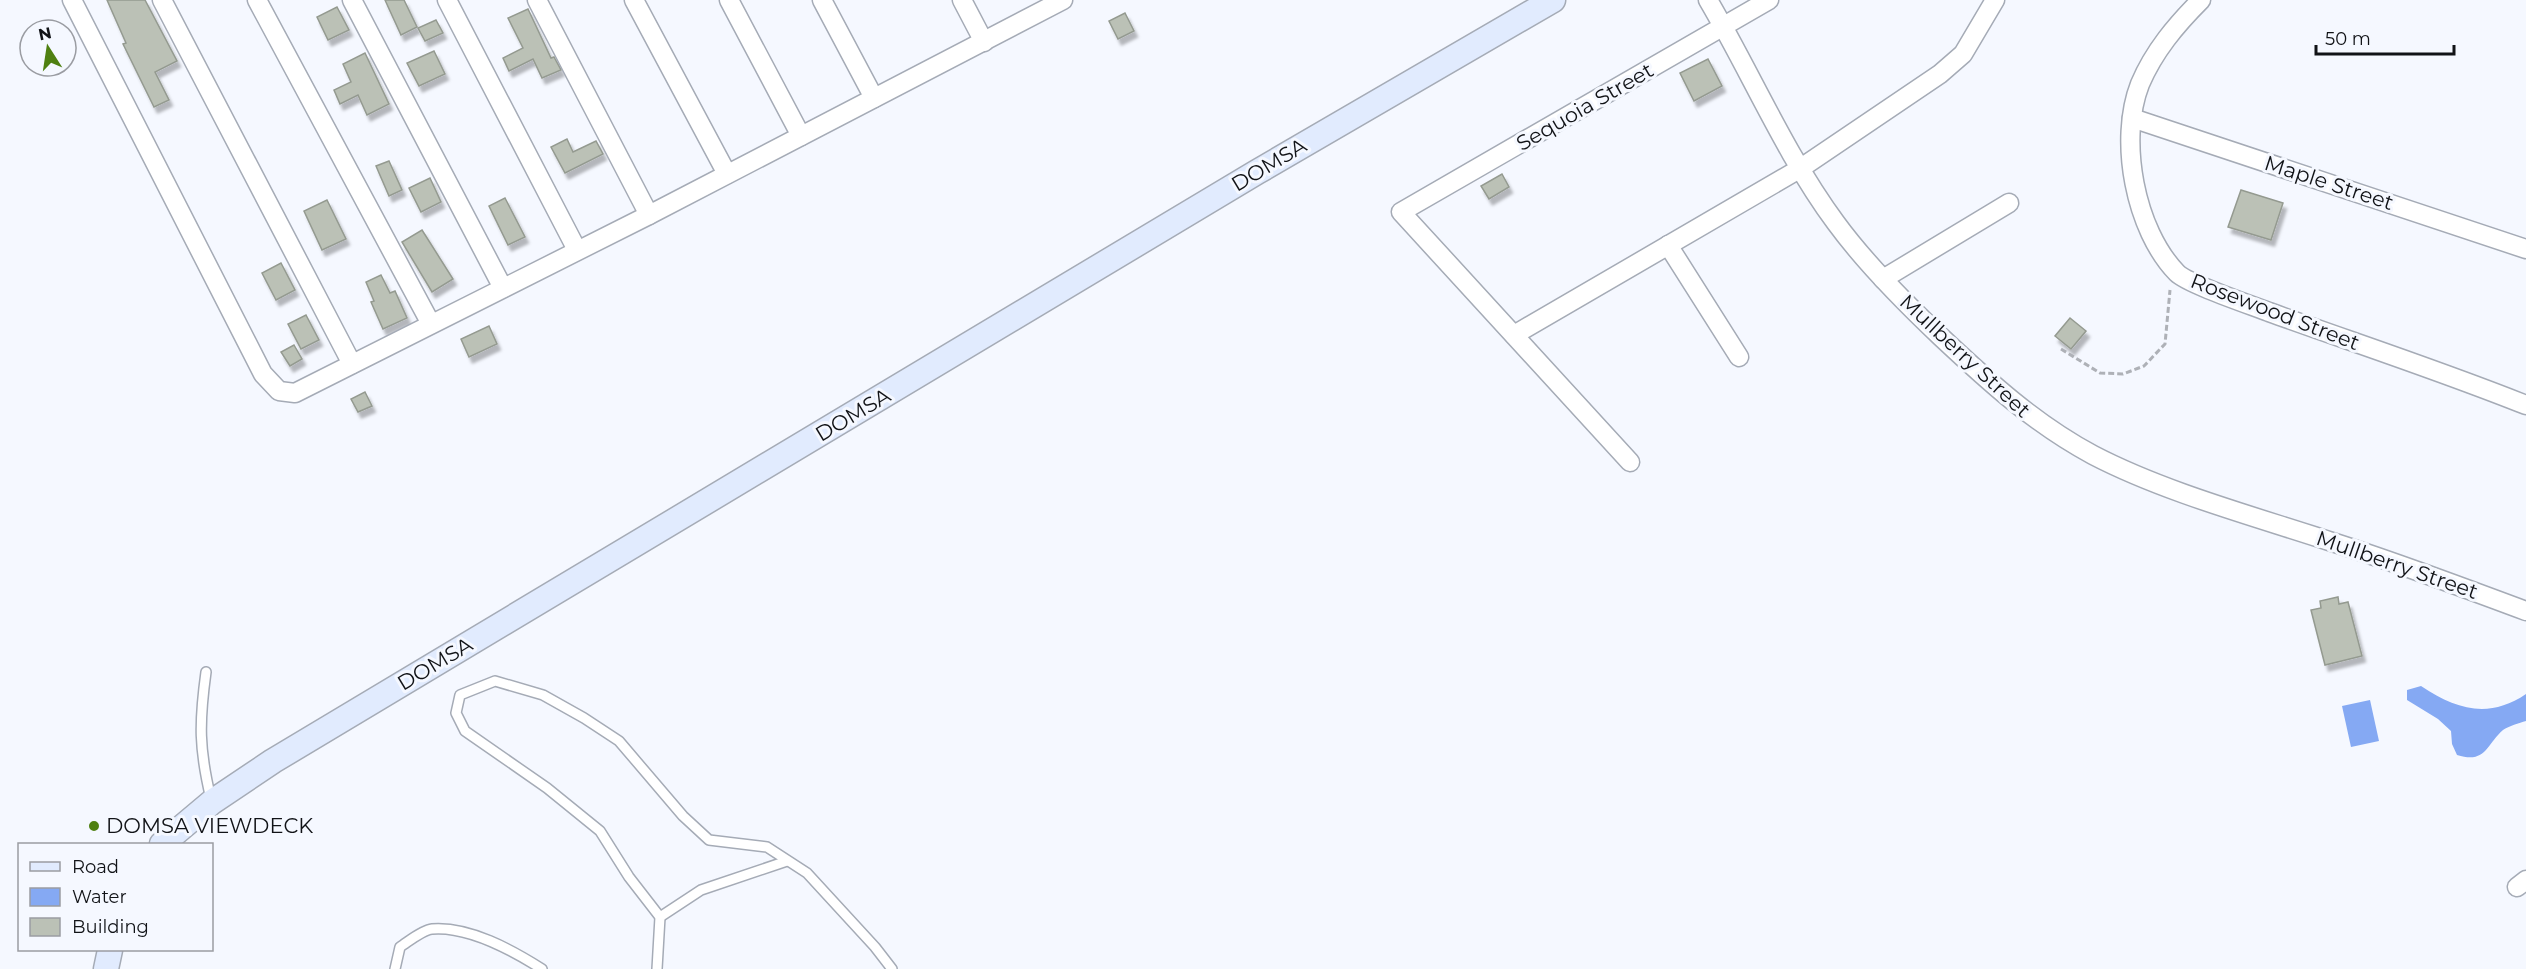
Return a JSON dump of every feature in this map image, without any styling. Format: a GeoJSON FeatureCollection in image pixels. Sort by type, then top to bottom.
{"type":"FeatureCollection","features":[{"type":"Feature","properties":{"kind":"main road","name":"DOMSA"},"geometry":{"type":"LineString","coordinates":[[163,843],[212,802],[273,761],[1257,172],[1553,0]]}},
{"type":"Feature","properties":{"kind":"main road"},"geometry":{"type":"LineString","coordinates":[[106,969],[110,951]]}},
{"type":"Feature","properties":{"kind":"street"},"geometry":{"type":"LineString","coordinates":[[72,0],[264,374],[279,392],[295,393],[649,215],[1064,0]]}},
{"type":"Feature","properties":{"kind":"street"},"geometry":{"type":"LineString","coordinates":[[162,0],[352,364]]}},
{"type":"Feature","properties":{"kind":"street"},"geometry":{"type":"LineString","coordinates":[[257,0],[431,324]]}},
{"type":"Feature","properties":{"kind":"street"},"geometry":{"type":"LineString","coordinates":[[352,0],[503,288]]}},
{"type":"Feature","properties":{"kind":"street"},"geometry":{"type":"LineString","coordinates":[[447,0],[578,250]]}},
{"type":"Feature","properties":{"kind":"street"},"geometry":{"type":"LineString","coordinates":[[537,0],[649,215]]}},
{"type":"Feature","properties":{"kind":"street"},"geometry":{"type":"LineString","coordinates":[[634,0],[727,174]]}},
{"type":"Feature","properties":{"kind":"street"},"geometry":{"type":"LineString","coordinates":[[729,0],[801,136]]}},
{"type":"Feature","properties":{"kind":"street"},"geometry":{"type":"LineString","coordinates":[[822,0],[874,98]]}},
{"type":"Feature","properties":{"kind":"street"},"geometry":{"type":"LineString","coordinates":[[962,0],[984,42]]}},
{"type":"Feature","properties":{"kind":"street","name":"Mullberry Street"},"geometry":{"type":"LineString","coordinates":[[1708,0],[1801,168],[1836,223],[1883,279],[2002,394],[2041,424],[2093,455],[2141,477],[2379,556],[2526,611]]}},
{"type":"Feature","properties":{"kind":"street","name":"Sequoia Street"},"geometry":{"type":"LineString","coordinates":[[1514,335],[1401,212],[1769,0]]}},
{"type":"Feature","properties":{"kind":"street"},"geometry":{"type":"LineString","coordinates":[[1630,462],[1514,335],[1801,168],[1940,74],[1963,54],[1995,0]]}},
{"type":"Feature","properties":{"kind":"street","name":"Rosewood Street"},"geometry":{"type":"LineString","coordinates":[[2201,0],[2175,26],[2151,62],[2139,87],[2132,118],[2132,159],[2137,201],[2154,241],[2178,274],[2232,298],[2526,405]]}},
{"type":"Feature","properties":{"kind":"street","name":"Maple Street"},"geometry":{"type":"LineString","coordinates":[[2132,118],[2526,249]]}},
{"type":"Feature","properties":{"kind":"street"},"geometry":{"type":"LineString","coordinates":[[1883,279],[2009,203]]}},
{"type":"Feature","properties":{"kind":"street"},"geometry":{"type":"LineString","coordinates":[[1668,245],[1739,357]]}},
{"type":"Feature","properties":{"kind":"lane"},"geometry":{"type":"LineString","coordinates":[[206,672],[200,716],[201,759],[212,802]]}},
{"type":"Feature","properties":{"kind":"lane"},"geometry":{"type":"LineString","coordinates":[[657,969],[660,917],[629,877],[600,831],[547,788],[465,731],[456,713],[460,695],[495,681],[543,695],[584,718],[619,741],[683,816],[709,840],[767,847],[807,873],[829,895],[892,969]]}},
{"type":"Feature","properties":{"kind":"lane"},"geometry":{"type":"LineString","coordinates":[[660,917],[701,890],[787,861]]}},
{"type":"Feature","properties":{"kind":"lane"},"geometry":{"type":"LineString","coordinates":[[394,969],[400,947],[431,928],[472,935],[509,949],[542,969]]}},
{"type":"Feature","properties":{"kind":"path"},"geometry":{"type":"LineString","coordinates":[[2061,349],[2100,373],[2123,374],[2144,366],[2165,344],[2169,290],[2178,274]]}},
{"type":"Feature","properties":{"kind":"water"},"geometry":{"type":"Polygon","coordinates":[[[2421,686],[2460,706],[2486,709],[2499,707],[2526,694],[2526,721],[2503,730],[2480,755],[2467,757],[2457,755],[2452,744],[2451,731],[2438,719],[2407,700],[2407,690],[2421,686]]]}},
{"type":"Feature","properties":{"kind":"water"},"geometry":{"type":"Polygon","coordinates":[[[2370,700],[2379,741],[2351,747],[2342,706],[2370,700]]]}},
{"type":"Feature","properties":{"kind":"building"},"geometry":{"type":"Polygon","coordinates":[[[107,0],[145,0],[177,61],[155,72],[169,100],[154,107],[123,44],[126,43],[107,0]]]}},
{"type":"Feature","properties":{"kind":"building"},"geometry":{"type":"Polygon","coordinates":[[[385,0],[404,0],[417,27],[401,35],[385,0]]]}},
{"type":"Feature","properties":{"kind":"building"},"geometry":{"type":"Polygon","coordinates":[[[337,7],[349,30],[328,40],[317,17],[337,7]]]}},
{"type":"Feature","properties":{"kind":"building"},"geometry":{"type":"Polygon","coordinates":[[[528,9],[551,58],[554,57],[561,70],[542,78],[533,59],[509,71],[503,58],[523,48],[508,18],[528,9]]]}},
{"type":"Feature","properties":{"kind":"building"},"geometry":{"type":"Polygon","coordinates":[[[1125,13],[1134,31],[1118,39],[1109,21],[1125,13]]]}},
{"type":"Feature","properties":{"kind":"building"},"geometry":{"type":"Polygon","coordinates":[[[436,20],[443,33],[425,41],[418,28],[436,20]]]}},
{"type":"Feature","properties":{"kind":"building"},"geometry":{"type":"Polygon","coordinates":[[[434,51],[445,74],[419,86],[407,63],[434,51]]]}},
{"type":"Feature","properties":{"kind":"building"},"geometry":{"type":"Polygon","coordinates":[[[365,53],[389,104],[367,115],[358,95],[340,104],[334,90],[351,82],[343,64],[365,53]]]}},
{"type":"Feature","properties":{"kind":"building"},"geometry":{"type":"Polygon","coordinates":[[[1708,59],[1722,86],[1694,101],[1680,73],[1708,59]]]}},
{"type":"Feature","properties":{"kind":"building"},"geometry":{"type":"Polygon","coordinates":[[[567,139],[573,152],[596,141],[603,154],[565,173],[551,147],[567,139]]]}},
{"type":"Feature","properties":{"kind":"building"},"geometry":{"type":"Polygon","coordinates":[[[389,161],[402,190],[389,196],[376,166],[389,161]]]}},
{"type":"Feature","properties":{"kind":"building"},"geometry":{"type":"Polygon","coordinates":[[[1502,174],[1509,187],[1489,199],[1481,186],[1502,174]]]}},
{"type":"Feature","properties":{"kind":"building"},"geometry":{"type":"Polygon","coordinates":[[[430,178],[441,202],[421,212],[409,188],[430,178]]]}},
{"type":"Feature","properties":{"kind":"building"},"geometry":{"type":"Polygon","coordinates":[[[2241,190],[2283,203],[2271,240],[2228,227],[2241,190]]]}},
{"type":"Feature","properties":{"kind":"building"},"geometry":{"type":"Polygon","coordinates":[[[505,198],[525,237],[508,245],[489,206],[505,198]]]}},
{"type":"Feature","properties":{"kind":"building"},"geometry":{"type":"Polygon","coordinates":[[[327,200],[346,239],[322,250],[304,211],[327,200]]]}},
{"type":"Feature","properties":{"kind":"building"},"geometry":{"type":"Polygon","coordinates":[[[422,230],[453,279],[432,292],[402,242],[422,230]]]}},
{"type":"Feature","properties":{"kind":"building"},"geometry":{"type":"Polygon","coordinates":[[[281,263],[295,290],[276,300],[262,273],[281,263]]]}},
{"type":"Feature","properties":{"kind":"building"},"geometry":{"type":"Polygon","coordinates":[[[381,275],[390,293],[395,291],[407,318],[383,329],[371,302],[374,301],[366,282],[381,275]]]}},
{"type":"Feature","properties":{"kind":"building"},"geometry":{"type":"Polygon","coordinates":[[[306,315],[319,340],[301,349],[288,324],[306,315]]]}},
{"type":"Feature","properties":{"kind":"building"},"geometry":{"type":"Polygon","coordinates":[[[2070,318],[2086,331],[2071,349],[2055,336],[2070,318]]]}},
{"type":"Feature","properties":{"kind":"building"},"geometry":{"type":"Polygon","coordinates":[[[489,326],[497,344],[469,357],[461,339],[489,326]]]}},
{"type":"Feature","properties":{"kind":"building"},"geometry":{"type":"Polygon","coordinates":[[[294,345],[302,359],[290,366],[281,352],[294,345]]]}},
{"type":"Feature","properties":{"kind":"building"},"geometry":{"type":"Polygon","coordinates":[[[365,392],[372,406],[358,412],[351,399],[365,392]]]}},
{"type":"Feature","properties":{"kind":"building"},"geometry":{"type":"Polygon","coordinates":[[[2338,597],[2339,604],[2348,602],[2362,656],[2325,665],[2311,610],[2321,608],[2320,601],[2338,597]]]}},
{"type":"Feature","properties":{"kind":"place","name":"DOMSA VIEWDECK"},"geometry":{"type":"Point","coordinates":[94,826]}}]}
